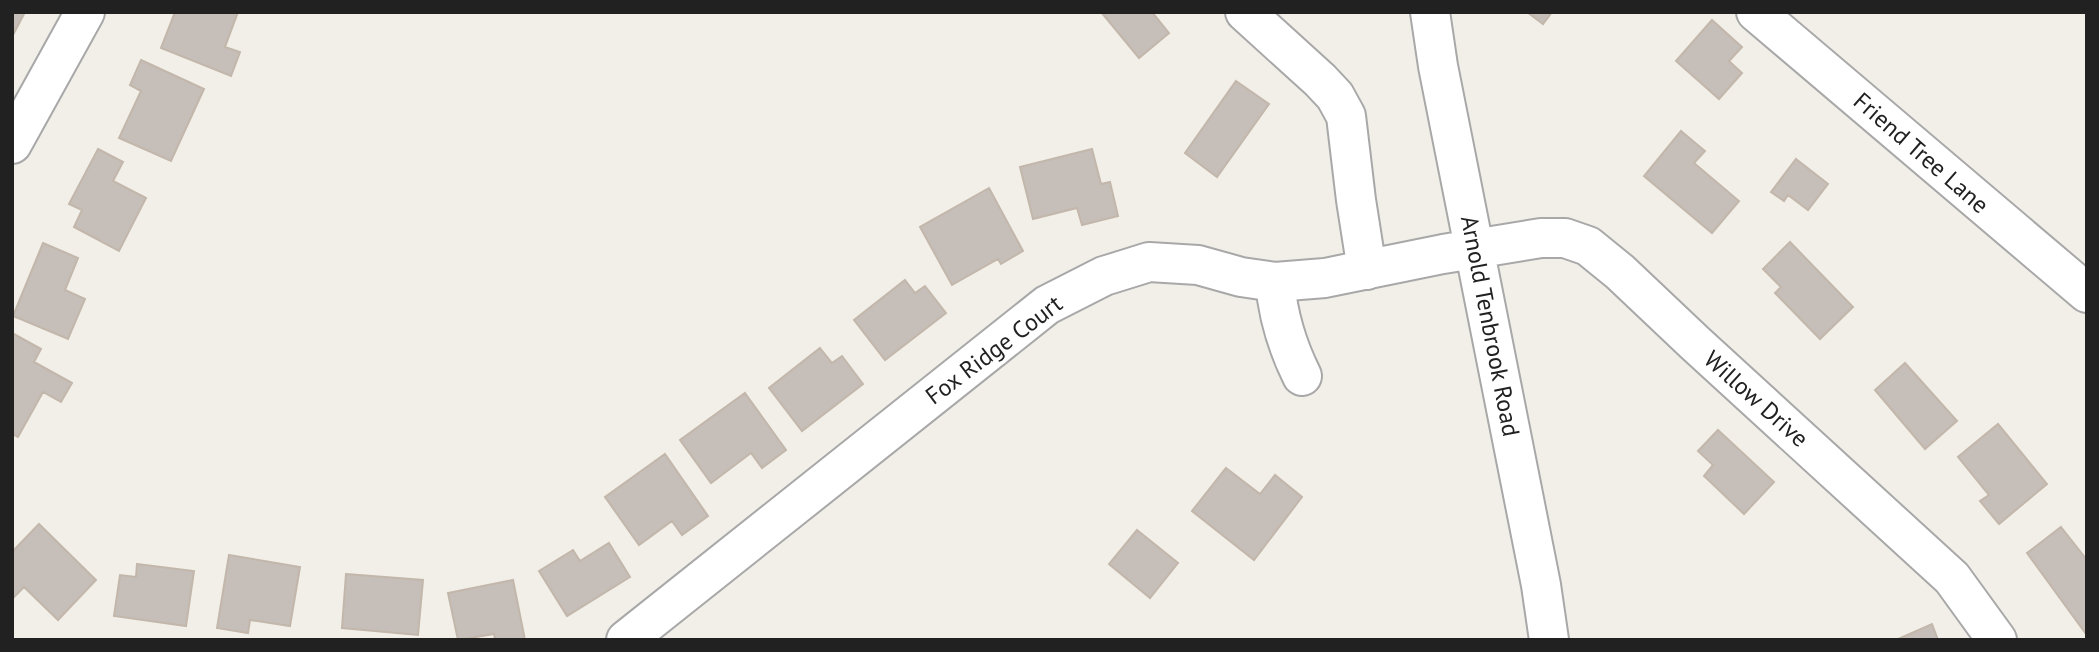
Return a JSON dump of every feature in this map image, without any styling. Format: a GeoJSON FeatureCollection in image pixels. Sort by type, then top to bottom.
{"type":"FeatureCollection","features":[{"type":"Feature","properties":{"kind":"street"},"geometry":{"type":"LineString","coordinates":[[12,144],[85,12]]}},
{"type":"Feature","properties":{"kind":"street"},"geometry":{"type":"LineString","coordinates":[[1245,12],[1320,80],[1335,96],[1346,116],[1367,270]]}},
{"type":"Feature","properties":{"kind":"street","name":"Arnold Tenbrook Road"},"geometry":{"type":"LineString","coordinates":[[1430,12],[1438,66],[1541,585],[1549,640]]}},
{"type":"Feature","properties":{"kind":"street","name":"Friend Tree Lane"},"geometry":{"type":"LineString","coordinates":[[1756,12],[2087,293]]}},
{"type":"Feature","properties":{"kind":"street","name":"Willow Drive"},"geometry":{"type":"LineString","coordinates":[[1475,249],[1541,238],[1565,238],[1588,246],[1620,272],[1952,578],[1997,640]]}},
{"type":"Feature","properties":{"kind":"street","name":"Fox Ridge Court"},"geometry":{"type":"LineString","coordinates":[[626,640],[1047,305],[1104,276],[1149,262],[1198,265],[1275,282],[1325,278],[1475,249]]}},
{"type":"Feature","properties":{"kind":"street"},"geometry":{"type":"LineString","coordinates":[[1275,282],[1285,338],[1302,376]]}},
{"type":"Feature","properties":{"kind":"building"},"geometry":{"type":"Polygon","coordinates":[[[12,12],[25,12],[12,37],[12,12]]]}},
{"type":"Feature","properties":{"kind":"building"},"geometry":{"type":"Polygon","coordinates":[[[175,12],[238,12],[225,47],[240,52],[231,76],[161,48],[175,12]]]}},
{"type":"Feature","properties":{"kind":"building"},"geometry":{"type":"Polygon","coordinates":[[[1101,12],[1152,12],[1169,33],[1139,58],[1101,12]]]}},
{"type":"Feature","properties":{"kind":"building"},"geometry":{"type":"Polygon","coordinates":[[[1527,12],[1552,12],[1543,24],[1527,12]]]}},
{"type":"Feature","properties":{"kind":"building"},"geometry":{"type":"Polygon","coordinates":[[[1712,20],[1742,47],[1729,61],[1742,73],[1719,99],[1676,61],[1712,20]]]}},
{"type":"Feature","properties":{"kind":"building"},"geometry":{"type":"Polygon","coordinates":[[[141,60],[204,89],[171,161],[119,138],[141,91],[130,85],[141,60]]]}},
{"type":"Feature","properties":{"kind":"building"},"geometry":{"type":"Polygon","coordinates":[[[1236,81],[1269,104],[1217,177],[1185,153],[1236,81]]]}},
{"type":"Feature","properties":{"kind":"building"},"geometry":{"type":"Polygon","coordinates":[[[1681,131],[1705,151],[1694,163],[1739,201],[1712,233],[1644,176],[1681,131]]]}},
{"type":"Feature","properties":{"kind":"building"},"geometry":{"type":"Polygon","coordinates":[[[98,149],[123,162],[113,181],[146,198],[119,251],[74,227],[82,210],[69,204],[98,149]]]}},
{"type":"Feature","properties":{"kind":"building"},"geometry":{"type":"Polygon","coordinates":[[[1092,149],[1101,184],[1110,182],[1118,216],[1082,225],[1077,208],[1033,219],[1020,167],[1092,149]]]}},
{"type":"Feature","properties":{"kind":"building"},"geometry":{"type":"Polygon","coordinates":[[[1796,159],[1828,184],[1808,210],[1788,195],[1784,201],[1771,192],[1796,159]]]}},
{"type":"Feature","properties":{"kind":"building"},"geometry":{"type":"Polygon","coordinates":[[[989,188],[1023,251],[1001,264],[998,259],[952,285],[920,227],[989,188]]]}},
{"type":"Feature","properties":{"kind":"building"},"geometry":{"type":"Polygon","coordinates":[[[1790,242],[1853,307],[1820,339],[1775,293],[1781,287],[1763,269],[1790,242]]]}},
{"type":"Feature","properties":{"kind":"building"},"geometry":{"type":"Polygon","coordinates":[[[43,243],[78,258],[65,290],[85,299],[68,339],[13,316],[43,243]]]}},
{"type":"Feature","properties":{"kind":"building"},"geometry":{"type":"Polygon","coordinates":[[[905,280],[915,293],[925,286],[946,313],[885,360],[854,320],[905,280]]]}},
{"type":"Feature","properties":{"kind":"building"},"geometry":{"type":"Polygon","coordinates":[[[12,333],[41,349],[34,362],[72,383],[61,402],[43,392],[18,437],[12,434],[12,333]]]}},
{"type":"Feature","properties":{"kind":"building"},"geometry":{"type":"Polygon","coordinates":[[[820,348],[832,363],[842,356],[863,384],[802,431],[769,388],[820,348]]]}},
{"type":"Feature","properties":{"kind":"building"},"geometry":{"type":"Polygon","coordinates":[[[1905,363],[1957,421],[1925,449],[1875,390],[1905,363]]]}},
{"type":"Feature","properties":{"kind":"building"},"geometry":{"type":"Polygon","coordinates":[[[745,393],[786,450],[762,468],[751,453],[711,483],[680,440],[745,393]]]}},
{"type":"Feature","properties":{"kind":"building"},"geometry":{"type":"Polygon","coordinates":[[[1998,424],[2047,484],[1999,524],[1980,501],[1989,495],[1958,457],[1998,424]]]}},
{"type":"Feature","properties":{"kind":"building"},"geometry":{"type":"Polygon","coordinates":[[[1718,430],[1774,482],[1744,514],[1704,476],[1713,465],[1698,451],[1718,430]]]}},
{"type":"Feature","properties":{"kind":"building"},"geometry":{"type":"Polygon","coordinates":[[[665,454],[708,516],[682,535],[672,521],[639,545],[605,497],[665,454]]]}},
{"type":"Feature","properties":{"kind":"building"},"geometry":{"type":"Polygon","coordinates":[[[1226,468],[1260,494],[1275,475],[1302,497],[1254,560],[1192,511],[1226,468]]]}},
{"type":"Feature","properties":{"kind":"building"},"geometry":{"type":"Polygon","coordinates":[[[39,524],[96,580],[58,620],[24,587],[12,597],[12,552],[39,524]]]}},
{"type":"Feature","properties":{"kind":"building"},"geometry":{"type":"Polygon","coordinates":[[[2061,527],[2087,560],[2086,634],[2027,553],[2061,527]]]}},
{"type":"Feature","properties":{"kind":"building"},"geometry":{"type":"Polygon","coordinates":[[[1137,530],[1178,563],[1150,598],[1109,564],[1137,530]]]}},
{"type":"Feature","properties":{"kind":"building"},"geometry":{"type":"Polygon","coordinates":[[[609,543],[630,577],[567,616],[539,571],[573,550],[580,561],[609,543]]]}},
{"type":"Feature","properties":{"kind":"building"},"geometry":{"type":"Polygon","coordinates":[[[229,555],[300,567],[290,626],[250,620],[248,633],[217,628],[229,555]]]}},
{"type":"Feature","properties":{"kind":"building"},"geometry":{"type":"Polygon","coordinates":[[[137,564],[194,571],[186,626],[114,616],[120,575],[136,577],[137,564]]]}},
{"type":"Feature","properties":{"kind":"building"},"geometry":{"type":"Polygon","coordinates":[[[346,574],[423,580],[418,635],[342,628],[346,574]]]}},
{"type":"Feature","properties":{"kind":"building"},"geometry":{"type":"Polygon","coordinates":[[[513,580],[525,640],[495,640],[494,634],[458,640],[448,593],[513,580]]]}},
{"type":"Feature","properties":{"kind":"building"},"geometry":{"type":"Polygon","coordinates":[[[1932,624],[1938,640],[1896,640],[1932,624]]]}}]}
